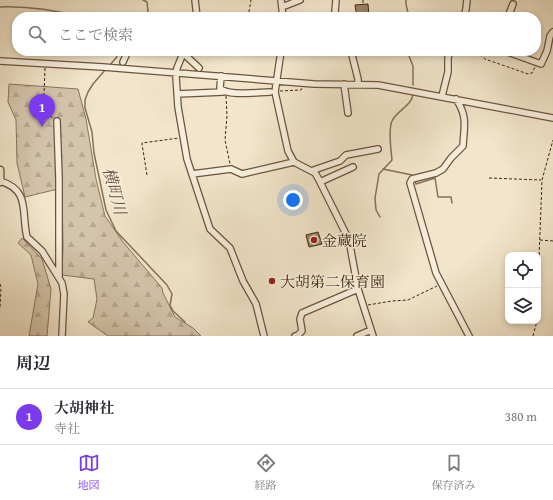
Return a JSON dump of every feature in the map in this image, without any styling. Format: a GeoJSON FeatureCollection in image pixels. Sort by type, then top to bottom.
{"type":"FeatureCollection","features":[{"type":"Feature","properties":{"kind":"main road"},"geometry":{"type":"LineString","coordinates":[[0,170],[0,181]]}},
{"type":"Feature","properties":{"kind":"street"},"geometry":{"type":"LineString","coordinates":[[195,0],[196,12]]}},
{"type":"Feature","properties":{"kind":"street"},"geometry":{"type":"LineString","coordinates":[[281,0],[282,12]]}},
{"type":"Feature","properties":{"kind":"street"},"geometry":{"type":"LineString","coordinates":[[282,7],[300,0]]}},
{"type":"Feature","properties":{"kind":"street"},"geometry":{"type":"LineString","coordinates":[[336,0],[336,12]]}},
{"type":"Feature","properties":{"kind":"street"},"geometry":{"type":"LineString","coordinates":[[465,12],[467,0]]}},
{"type":"Feature","properties":{"kind":"street"},"geometry":{"type":"LineString","coordinates":[[510,12],[513,4]]}},
{"type":"Feature","properties":{"kind":"street"},"geometry":{"type":"LineString","coordinates":[[519,56],[541,64],[547,51],[550,36],[553,32]]}},
{"type":"Feature","properties":{"kind":"street"},"geometry":{"type":"LineString","coordinates":[[123,62],[126,56]]}},
{"type":"Feature","properties":{"kind":"street"},"geometry":{"type":"LineString","coordinates":[[182,56],[176,73],[177,94],[187,159],[210,229],[230,248],[243,281],[256,304],[264,336]]}},
{"type":"Feature","properties":{"kind":"street"},"geometry":{"type":"LineString","coordinates":[[187,56],[199,68]]}},
{"type":"Feature","properties":{"kind":"street"},"geometry":{"type":"LineString","coordinates":[[280,56],[275,92],[288,151],[291,160],[315,173],[349,240],[358,290],[372,333],[357,336]]}},
{"type":"Feature","properties":{"kind":"street"},"geometry":{"type":"LineString","coordinates":[[352,56],[358,84]]}},
{"type":"Feature","properties":{"kind":"street"},"geometry":{"type":"LineString","coordinates":[[442,96],[448,72],[449,56]]}},
{"type":"Feature","properties":{"kind":"street"},"geometry":{"type":"LineString","coordinates":[[0,61],[102,67],[302,83],[378,85],[553,118]]}},
{"type":"Feature","properties":{"kind":"street"},"geometry":{"type":"LineString","coordinates":[[221,76],[220,88],[224,92]]}},
{"type":"Feature","properties":{"kind":"street"},"geometry":{"type":"LineString","coordinates":[[344,84],[348,113]]}},
{"type":"Feature","properties":{"kind":"street"},"geometry":{"type":"LineString","coordinates":[[177,94],[270,92]]}},
{"type":"Feature","properties":{"kind":"street"},"geometry":{"type":"LineString","coordinates":[[456,99],[464,112],[465,117],[463,146],[443,169],[436,173],[410,180],[436,274],[469,336]]}},
{"type":"Feature","properties":{"kind":"street"},"geometry":{"type":"LineString","coordinates":[[57,121],[59,179],[59,276]]}},
{"type":"Feature","properties":{"kind":"street"},"geometry":{"type":"LineString","coordinates":[[311,171],[340,161],[346,155],[378,149]]}},
{"type":"Feature","properties":{"kind":"street"},"geometry":{"type":"LineString","coordinates":[[192,174],[231,169],[242,174],[294,162]]}},
{"type":"Feature","properties":{"kind":"street"},"geometry":{"type":"LineString","coordinates":[[320,182],[353,167]]}},
{"type":"Feature","properties":{"kind":"street"},"geometry":{"type":"LineString","coordinates":[[0,181],[10,185],[20,193],[24,205],[27,237],[42,251],[59,276],[64,288],[62,336]]}},
{"type":"Feature","properties":{"kind":"street"},"geometry":{"type":"LineString","coordinates":[[297,336],[302,331],[300,319],[302,313],[358,290]]}},
{"type":"Feature","properties":{"kind":"path"},"geometry":{"type":"LineString","coordinates":[[249,12],[251,0]]}},
{"type":"Feature","properties":{"kind":"path"},"geometry":{"type":"LineString","coordinates":[[482,56],[485,59],[528,74],[532,73],[538,63]]}},
{"type":"Feature","properties":{"kind":"path"},"geometry":{"type":"LineString","coordinates":[[45,68],[46,119]]}},
{"type":"Feature","properties":{"kind":"path"},"geometry":{"type":"LineString","coordinates":[[280,91],[301,90],[302,83]]}},
{"type":"Feature","properties":{"kind":"path"},"geometry":{"type":"LineString","coordinates":[[224,92],[228,116],[226,140],[231,169]]}},
{"type":"Feature","properties":{"kind":"path"},"geometry":{"type":"LineString","coordinates":[[46,112],[57,121]]}},
{"type":"Feature","properties":{"kind":"path"},"geometry":{"type":"LineString","coordinates":[[147,175],[142,143],[183,137]]}},
{"type":"Feature","properties":{"kind":"path"},"geometry":{"type":"LineString","coordinates":[[539,252],[542,180],[553,140]]}},
{"type":"Feature","properties":{"kind":"path"},"geometry":{"type":"LineString","coordinates":[[489,178],[542,180]]}},
{"type":"Feature","properties":{"kind":"path"},"geometry":{"type":"LineString","coordinates":[[540,240],[553,240]]}},
{"type":"Feature","properties":{"kind":"path"},"geometry":{"type":"LineString","coordinates":[[0,284],[0,309]]}},
{"type":"Feature","properties":{"kind":"path"},"geometry":{"type":"LineString","coordinates":[[364,306],[408,300],[440,284]]}},
{"type":"Feature","properties":{"kind":"path"},"geometry":{"type":"LineString","coordinates":[[533,336],[536,324]]}},
{"type":"Feature","properties":{"kind":"green space"},"geometry":{"type":"Polygon","coordinates":[[[9,84],[78,89],[86,119],[96,179],[105,216],[123,242],[162,288],[175,317],[193,328],[201,336],[108,336],[88,322],[93,318],[97,299],[94,279],[62,275],[62,188],[25,197],[17,163],[16,120],[8,102],[9,84]]]}},
{"type":"Feature","properties":{"kind":"green space"},"geometry":{"type":"Polygon","coordinates":[[[22,238],[42,259],[51,289],[47,336],[29,336],[38,284],[31,255],[18,243],[22,238]]]}},
{"type":"Feature","properties":{"kind":"building"},"geometry":{"type":"Polygon","coordinates":[[[368,4],[369,12],[356,12],[355,5],[368,4]]]}},
{"type":"Feature","properties":{"kind":"building","name":"金蔵院"},"geometry":{"type":"Polygon","coordinates":[[[318,232],[322,244],[309,247],[306,235],[318,232]]]}},
{"type":"Feature","properties":{"kind":"waterway","name":"横町川"},"geometry":{"type":"LineString","coordinates":[[143,0],[147,2],[148,12]]}},
{"type":"Feature","properties":{"kind":"waterway"},"geometry":{"type":"LineString","coordinates":[[406,0],[408,12]]}},
{"type":"Feature","properties":{"kind":"waterway"},"geometry":{"type":"LineString","coordinates":[[0,7],[21,7],[61,12]]}},
{"type":"Feature","properties":{"kind":"waterway","name":"横町川"},"geometry":{"type":"LineString","coordinates":[[109,66],[117,56]]}},
{"type":"Feature","properties":{"kind":"waterway"},"geometry":{"type":"LineString","coordinates":[[409,56],[413,66],[413,85]]}},
{"type":"Feature","properties":{"kind":"waterway","name":"横町川"},"geometry":{"type":"LineString","coordinates":[[106,69],[93,84],[85,100],[85,108],[92,132],[94,153],[106,210],[116,231],[167,285],[172,294],[170,305],[173,311],[185,322]]}},
{"type":"Feature","properties":{"kind":"waterway"},"geometry":{"type":"LineString","coordinates":[[380,217],[376,210],[375,198],[379,174],[392,160],[390,140],[392,121],[394,117],[410,102],[413,94]]}},
{"type":"Feature","properties":{"kind":"waterway"},"geometry":{"type":"LineString","coordinates":[[383,169],[412,175],[413,177]]}},
{"type":"Feature","properties":{"kind":"waterway"},"geometry":{"type":"LineString","coordinates":[[415,180],[416,184],[435,178],[438,197],[451,197],[452,203]]}},
{"type":"Feature","properties":{"kind":"place","name":"大胡神社"},"geometry":{"type":"Point","coordinates":[42,127]}},
{"type":"Feature","properties":{"kind":"place","name":"金蔵院"},"geometry":{"type":"Point","coordinates":[314,240]}},
{"type":"Feature","properties":{"kind":"place","name":"大胡第二保育園"},"geometry":{"type":"Point","coordinates":[272,281]}}]}
